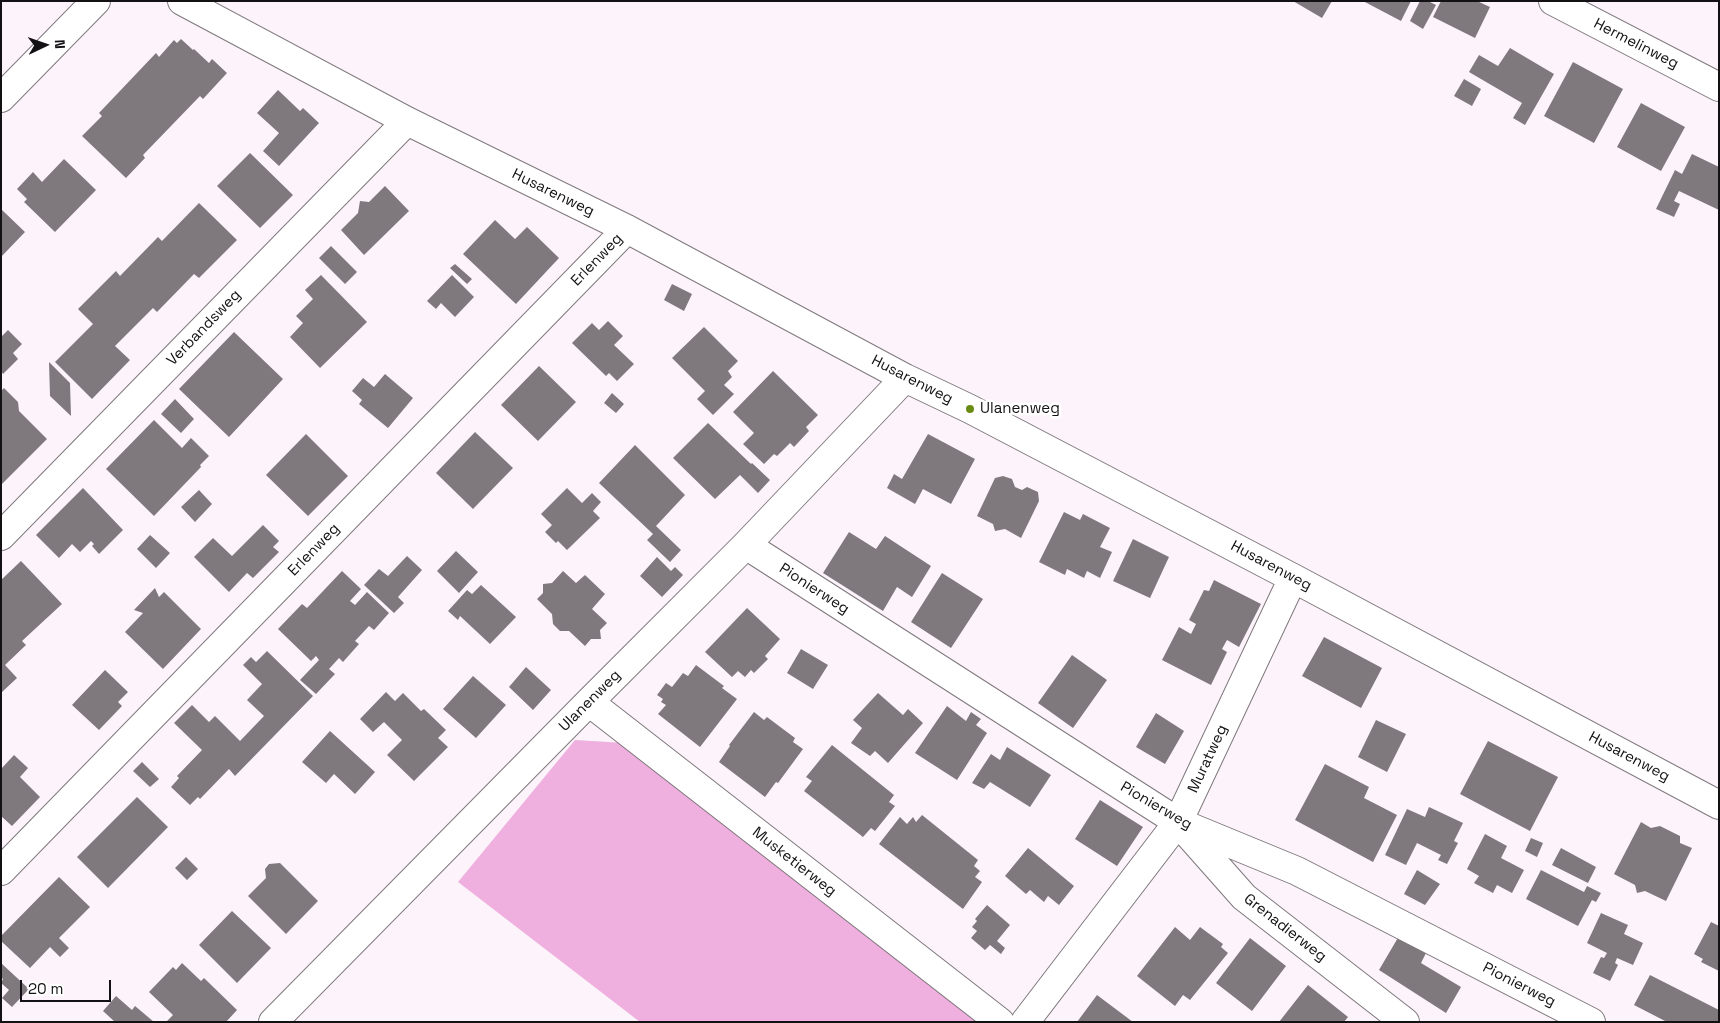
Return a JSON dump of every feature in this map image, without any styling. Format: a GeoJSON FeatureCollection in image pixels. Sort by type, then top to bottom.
{"type":"FeatureCollection","features":[{"type":"Feature","properties":{"kind":"street"},"geometry":{"type":"LineString","coordinates":[[1,98],[96,1]]}},
{"type":"Feature","properties":{"kind":"street","name":"Husarenweg"},"geometry":{"type":"LineString","coordinates":[[182,1],[407,121],[627,229],[905,378],[970,409],[1293,578],[1719,805]]}},
{"type":"Feature","properties":{"kind":"street","name":"Hermelinweg"},"geometry":{"type":"LineString","coordinates":[[1554,1],[1719,87]]}},
{"type":"Feature","properties":{"kind":"street","name":"Verbandsweg"},"geometry":{"type":"LineString","coordinates":[[1,536],[407,121]]}},
{"type":"Feature","properties":{"kind":"street","name":"Erlenweg"},"geometry":{"type":"LineString","coordinates":[[1,871],[627,229]]}},
{"type":"Feature","properties":{"kind":"street","name":"Ulanenweg"},"geometry":{"type":"LineString","coordinates":[[273,1022],[746,545],[905,378]]}},
{"type":"Feature","properties":{"kind":"street","name":"Pionierweg"},"geometry":{"type":"LineString","coordinates":[[746,545],[1178,822],[1298,870],[1591,1022]]}},
{"type":"Feature","properties":{"kind":"street","name":"Muratweg"},"geometry":{"type":"LineString","coordinates":[[1025,1022],[1178,822],[1293,578]]}},
{"type":"Feature","properties":{"kind":"street","name":"Musketierweg"},"geometry":{"type":"LineString","coordinates":[[589,702],[1000,1022]]}},
{"type":"Feature","properties":{"kind":"street","name":"Grenadierweg"},"geometry":{"type":"LineString","coordinates":[[1178,822],[1244,897],[1405,1022]]}},
{"type":"Feature","properties":{"kind":"shaded area"},"geometry":{"type":"Polygon","coordinates":[[[575,740],[625,743],[985,1022],[640,1022],[458,882],[575,740]]]}},
{"type":"Feature","properties":{"kind":"building"},"geometry":{"type":"Polygon","coordinates":[[[1293,1],[1332,1],[1322,18],[1293,1]]]}},
{"type":"Feature","properties":{"kind":"building"},"geometry":{"type":"Polygon","coordinates":[[[1363,1],[1411,1],[1401,21],[1363,1]]]}},
{"type":"Feature","properties":{"kind":"building"},"geometry":{"type":"Polygon","coordinates":[[[1420,1],[1428,1],[1436,5],[1423,29],[1410,21],[1420,1]]]}},
{"type":"Feature","properties":{"kind":"building"},"geometry":{"type":"Polygon","coordinates":[[[1441,1],[1477,1],[1490,7],[1475,38],[1433,17],[1441,1]]]}},
{"type":"Feature","properties":{"kind":"building"},"geometry":{"type":"Polygon","coordinates":[[[181,39],[209,63],[212,59],[227,73],[203,99],[200,96],[143,155],[145,158],[126,178],[82,136],[102,116],[99,113],[156,53],[159,57],[174,40],[177,43],[181,39]]]}},
{"type":"Feature","properties":{"kind":"building"},"geometry":{"type":"Polygon","coordinates":[[[1510,48],[1554,74],[1525,125],[1513,118],[1522,103],[1469,72],[1479,55],[1498,66],[1510,48]]]}},
{"type":"Feature","properties":{"kind":"building"},"geometry":{"type":"Polygon","coordinates":[[[1573,62],[1623,89],[1594,143],[1544,116],[1573,62]]]}},
{"type":"Feature","properties":{"kind":"building"},"geometry":{"type":"Polygon","coordinates":[[[1464,79],[1481,89],[1472,106],[1454,96],[1464,79]]]}},
{"type":"Feature","properties":{"kind":"building"},"geometry":{"type":"Polygon","coordinates":[[[278,90],[300,111],[303,108],[319,123],[279,166],[263,151],[279,133],[257,113],[278,90]]]}},
{"type":"Feature","properties":{"kind":"building"},"geometry":{"type":"Polygon","coordinates":[[[1641,103],[1685,127],[1661,171],[1617,147],[1641,103]]]}},
{"type":"Feature","properties":{"kind":"building"},"geometry":{"type":"Polygon","coordinates":[[[250,153],[293,195],[260,228],[217,186],[250,153]]]}},
{"type":"Feature","properties":{"kind":"building"},"geometry":{"type":"Polygon","coordinates":[[[1692,154],[1719,167],[1719,210],[1679,191],[1674,201],[1680,204],[1674,217],[1656,209],[1675,170],[1682,174],[1692,154]]]}},
{"type":"Feature","properties":{"kind":"building"},"geometry":{"type":"Polygon","coordinates":[[[64,159],[96,190],[55,232],[24,202],[27,199],[17,189],[33,172],[42,182],[64,159]]]}},
{"type":"Feature","properties":{"kind":"building"},"geometry":{"type":"Polygon","coordinates":[[[385,186],[409,211],[364,255],[341,230],[358,213],[360,201],[369,202],[385,186]]]}},
{"type":"Feature","properties":{"kind":"building"},"geometry":{"type":"Polygon","coordinates":[[[199,203],[237,240],[199,278],[194,274],[157,312],[153,308],[115,346],[130,360],[92,399],[55,362],[93,324],[78,309],[116,271],[120,276],[158,237],[162,241],[199,203]]]}},
{"type":"Feature","properties":{"kind":"building"},"geometry":{"type":"Polygon","coordinates":[[[1,209],[25,232],[1,257],[1,209]]]}},
{"type":"Feature","properties":{"kind":"building"},"geometry":{"type":"Polygon","coordinates":[[[495,220],[515,239],[527,227],[559,258],[516,304],[463,254],[495,220]]]}},
{"type":"Feature","properties":{"kind":"building"},"geometry":{"type":"Polygon","coordinates":[[[331,246],[357,272],[345,284],[319,258],[331,246]]]}},
{"type":"Feature","properties":{"kind":"building"},"geometry":{"type":"Polygon","coordinates":[[[455,264],[472,279],[467,284],[450,268],[455,264]]]}},
{"type":"Feature","properties":{"kind":"building"},"geometry":{"type":"Polygon","coordinates":[[[321,275],[367,322],[320,368],[290,337],[303,323],[296,316],[313,299],[305,290],[321,275]]]}},
{"type":"Feature","properties":{"kind":"building"},"geometry":{"type":"Polygon","coordinates":[[[452,275],[474,297],[455,317],[441,303],[436,309],[427,301],[452,275]]]}},
{"type":"Feature","properties":{"kind":"building"},"geometry":{"type":"Polygon","coordinates":[[[672,284],[692,294],[684,311],[664,300],[672,284]]]}},
{"type":"Feature","properties":{"kind":"building"},"geometry":{"type":"Polygon","coordinates":[[[608,321],[623,336],[614,345],[634,364],[617,381],[609,373],[606,376],[572,343],[592,323],[599,330],[608,321]]]}},
{"type":"Feature","properties":{"kind":"building"},"geometry":{"type":"Polygon","coordinates":[[[704,327],[738,361],[728,371],[732,377],[724,385],[734,394],[713,415],[697,399],[705,391],[672,358],[704,327]]]}},
{"type":"Feature","properties":{"kind":"building"},"geometry":{"type":"Polygon","coordinates":[[[8,330],[22,344],[13,353],[18,359],[3,374],[1,371],[1,337],[8,330]]]}},
{"type":"Feature","properties":{"kind":"building"},"geometry":{"type":"Polygon","coordinates":[[[234,332],[283,379],[229,437],[179,389],[234,332]]]}},
{"type":"Feature","properties":{"kind":"building"},"geometry":{"type":"Polygon","coordinates":[[[49,362],[70,383],[71,416],[50,396],[49,362]]]}},
{"type":"Feature","properties":{"kind":"building"},"geometry":{"type":"Polygon","coordinates":[[[539,366],[576,402],[538,441],[501,405],[539,366]]]}},
{"type":"Feature","properties":{"kind":"building"},"geometry":{"type":"Polygon","coordinates":[[[773,371],[818,415],[806,427],[809,431],[794,447],[790,443],[777,456],[774,454],[764,464],[743,444],[754,433],[733,412],[773,371]]]}},
{"type":"Feature","properties":{"kind":"building"},"geometry":{"type":"Polygon","coordinates":[[[385,374],[413,398],[388,428],[359,404],[362,400],[352,391],[363,378],[374,387],[385,374]]]}},
{"type":"Feature","properties":{"kind":"building"},"geometry":{"type":"Polygon","coordinates":[[[4,388],[18,402],[19,411],[47,439],[2,484],[1,391],[4,388]]]}},
{"type":"Feature","properties":{"kind":"building"},"geometry":{"type":"Polygon","coordinates":[[[612,393],[624,404],[616,413],[604,403],[612,393]]]}},
{"type":"Feature","properties":{"kind":"building"},"geometry":{"type":"Polygon","coordinates":[[[175,399],[194,419],[181,433],[161,414],[175,399]]]}},
{"type":"Feature","properties":{"kind":"building"},"geometry":{"type":"Polygon","coordinates":[[[154,420],[182,448],[191,438],[209,456],[200,465],[201,467],[154,516],[106,469],[154,420]]]}},
{"type":"Feature","properties":{"kind":"building"},"geometry":{"type":"Polygon","coordinates":[[[708,423],[770,480],[758,493],[740,475],[715,499],[673,458],[708,423]]]}},
{"type":"Feature","properties":{"kind":"building"},"geometry":{"type":"Polygon","coordinates":[[[475,432],[513,468],[473,509],[436,473],[475,432]]]}},
{"type":"Feature","properties":{"kind":"building"},"geometry":{"type":"Polygon","coordinates":[[[306,434],[348,476],[308,516],[266,475],[306,434]]]}},
{"type":"Feature","properties":{"kind":"building"},"geometry":{"type":"Polygon","coordinates":[[[928,434],[975,459],[951,504],[923,489],[915,504],[887,488],[894,474],[902,479],[928,434]]]}},
{"type":"Feature","properties":{"kind":"building"},"geometry":{"type":"Polygon","coordinates":[[[635,445],[685,495],[656,526],[681,550],[670,562],[647,540],[653,534],[599,483],[635,445]]]}},
{"type":"Feature","properties":{"kind":"building"},"geometry":{"type":"Polygon","coordinates":[[[1003,476],[1012,479],[1015,487],[1022,490],[1027,487],[1038,492],[1039,501],[1021,538],[1005,529],[995,531],[993,524],[977,516],[995,478],[1003,476]]]}},
{"type":"Feature","properties":{"kind":"building"},"geometry":{"type":"Polygon","coordinates":[[[83,488],[123,530],[99,554],[92,546],[94,544],[91,541],[80,552],[72,544],[59,558],[36,535],[83,488]]]}},
{"type":"Feature","properties":{"kind":"building"},"geometry":{"type":"Polygon","coordinates":[[[567,488],[582,503],[592,493],[601,502],[593,511],[600,518],[567,550],[558,541],[556,543],[545,532],[552,525],[541,514],[567,488]]]}},
{"type":"Feature","properties":{"kind":"building"},"geometry":{"type":"Polygon","coordinates":[[[199,490],[212,504],[195,522],[181,507],[199,490]]]}},
{"type":"Feature","properties":{"kind":"building"},"geometry":{"type":"Polygon","coordinates":[[[1064,512],[1080,520],[1083,514],[1110,528],[1100,547],[1112,552],[1100,578],[1087,571],[1084,578],[1067,569],[1065,575],[1039,562],[1064,512]]]}},
{"type":"Feature","properties":{"kind":"building"},"geometry":{"type":"Polygon","coordinates":[[[263,525],[279,541],[273,547],[279,552],[253,578],[247,573],[229,592],[194,557],[213,538],[232,556],[263,525]]]}},
{"type":"Feature","properties":{"kind":"building"},"geometry":{"type":"Polygon","coordinates":[[[849,532],[876,549],[885,536],[931,566],[912,597],[897,587],[883,611],[823,573],[849,532]]]}},
{"type":"Feature","properties":{"kind":"building"},"geometry":{"type":"Polygon","coordinates":[[[150,535],[170,553],[156,568],[137,549],[150,535]]]}},
{"type":"Feature","properties":{"kind":"building"},"geometry":{"type":"Polygon","coordinates":[[[1133,539],[1169,557],[1150,598],[1113,581],[1133,539]]]}},
{"type":"Feature","properties":{"kind":"building"},"geometry":{"type":"Polygon","coordinates":[[[456,551],[478,572],[459,593],[437,571],[456,551]]]}},
{"type":"Feature","properties":{"kind":"building"},"geometry":{"type":"Polygon","coordinates":[[[407,556],[422,570],[398,597],[404,603],[394,613],[364,585],[379,569],[388,576],[407,556]]]}},
{"type":"Feature","properties":{"kind":"building"},"geometry":{"type":"Polygon","coordinates":[[[657,557],[671,571],[675,567],[683,575],[662,597],[640,576],[657,557]]]}},
{"type":"Feature","properties":{"kind":"building"},"geometry":{"type":"Polygon","coordinates":[[[21,561],[62,604],[22,641],[26,645],[5,665],[17,678],[1,693],[1,580],[21,561]]]}},
{"type":"Feature","properties":{"kind":"building"},"geometry":{"type":"Polygon","coordinates":[[[342,571],[361,589],[350,601],[355,605],[367,592],[389,613],[374,630],[369,626],[355,641],[359,644],[343,662],[339,658],[329,669],[335,674],[316,694],[300,680],[319,660],[316,656],[311,661],[278,629],[302,604],[307,608],[342,571]]]}},
{"type":"Feature","properties":{"kind":"building"},"geometry":{"type":"Polygon","coordinates":[[[563,571],[576,583],[585,575],[605,594],[592,609],[607,623],[600,630],[601,639],[591,639],[585,646],[569,631],[560,631],[553,624],[552,614],[537,599],[543,593],[543,584],[552,583],[563,571]]]}},
{"type":"Feature","properties":{"kind":"building"},"geometry":{"type":"Polygon","coordinates":[[[942,573],[983,599],[951,648],[911,622],[942,573]]]}},
{"type":"Feature","properties":{"kind":"building"},"geometry":{"type":"Polygon","coordinates":[[[1214,580],[1261,604],[1239,647],[1227,640],[1222,649],[1227,652],[1211,685],[1162,660],[1179,627],[1191,634],[1196,624],[1189,620],[1204,590],[1209,591],[1214,580]]]}},
{"type":"Feature","properties":{"kind":"building"},"geometry":{"type":"Polygon","coordinates":[[[481,585],[516,617],[490,644],[460,616],[458,620],[448,611],[467,590],[472,594],[481,585]]]}},
{"type":"Feature","properties":{"kind":"building"},"geometry":{"type":"Polygon","coordinates":[[[155,588],[159,597],[164,592],[201,629],[163,669],[125,632],[143,613],[134,610],[155,588]]]}},
{"type":"Feature","properties":{"kind":"building"},"geometry":{"type":"Polygon","coordinates":[[[747,608],[780,639],[765,656],[768,659],[754,673],[751,670],[745,677],[738,671],[732,677],[705,652],[747,608]]]}},
{"type":"Feature","properties":{"kind":"building"},"geometry":{"type":"Polygon","coordinates":[[[1324,637],[1382,668],[1361,708],[1302,676],[1324,637]]]}},
{"type":"Feature","properties":{"kind":"building"},"geometry":{"type":"Polygon","coordinates":[[[801,649],[828,665],[813,689],[787,673],[801,649]]]}},
{"type":"Feature","properties":{"kind":"building"},"geometry":{"type":"Polygon","coordinates":[[[267,651],[313,696],[235,776],[229,769],[200,799],[198,797],[190,805],[171,787],[179,778],[177,776],[202,750],[174,723],[192,705],[209,722],[215,716],[240,741],[264,716],[247,700],[262,684],[243,665],[251,657],[256,662],[267,651]]]}},
{"type":"Feature","properties":{"kind":"building"},"geometry":{"type":"Polygon","coordinates":[[[1072,655],[1107,680],[1073,728],[1038,703],[1072,655]]]}},
{"type":"Feature","properties":{"kind":"building"},"geometry":{"type":"Polygon","coordinates":[[[696,665],[724,686],[722,688],[737,699],[700,747],[658,714],[666,705],[661,702],[663,699],[657,695],[666,683],[672,687],[683,673],[688,676],[696,665]]]}},
{"type":"Feature","properties":{"kind":"building"},"geometry":{"type":"Polygon","coordinates":[[[526,667],[551,690],[533,710],[509,687],[526,667]]]}},
{"type":"Feature","properties":{"kind":"building"},"geometry":{"type":"Polygon","coordinates":[[[105,670],[128,692],[118,702],[122,706],[99,730],[72,705],[105,670]]]}},
{"type":"Feature","properties":{"kind":"building"},"geometry":{"type":"Polygon","coordinates":[[[473,676],[506,705],[476,738],[443,709],[473,676]]]}},
{"type":"Feature","properties":{"kind":"building"},"geometry":{"type":"Polygon","coordinates":[[[386,692],[395,701],[403,693],[421,711],[424,709],[446,730],[438,738],[448,747],[414,781],[387,755],[402,740],[384,722],[373,732],[360,719],[386,692]]]}},
{"type":"Feature","properties":{"kind":"building"},"geometry":{"type":"Polygon","coordinates":[[[878,693],[903,715],[908,709],[923,723],[888,763],[875,751],[870,756],[851,743],[862,728],[853,720],[878,693]]]}},
{"type":"Feature","properties":{"kind":"building"},"geometry":{"type":"Polygon","coordinates":[[[947,706],[966,721],[971,712],[981,719],[976,725],[987,733],[957,780],[915,753],[947,706]]]}},
{"type":"Feature","properties":{"kind":"building"},"geometry":{"type":"Polygon","coordinates":[[[754,712],[764,720],[767,717],[795,738],[793,742],[803,749],[778,783],[776,782],[765,797],[719,762],[729,745],[754,712]]]}},
{"type":"Feature","properties":{"kind":"building"},"geometry":{"type":"Polygon","coordinates":[[[1156,713],[1184,731],[1165,764],[1136,747],[1156,713]]]}},
{"type":"Feature","properties":{"kind":"building"},"geometry":{"type":"Polygon","coordinates":[[[1376,720],[1406,734],[1387,772],[1358,757],[1376,720]]]}},
{"type":"Feature","properties":{"kind":"building"},"geometry":{"type":"Polygon","coordinates":[[[330,731],[375,772],[355,794],[334,774],[326,783],[302,762],[330,731]]]}},
{"type":"Feature","properties":{"kind":"building"},"geometry":{"type":"Polygon","coordinates":[[[1488,741],[1558,777],[1530,831],[1460,794],[1488,741]]]}},
{"type":"Feature","properties":{"kind":"building"},"geometry":{"type":"Polygon","coordinates":[[[832,745],[894,795],[889,802],[895,806],[875,831],[871,828],[863,837],[804,791],[812,781],[806,777],[832,745]]]}},
{"type":"Feature","properties":{"kind":"building"},"geometry":{"type":"Polygon","coordinates":[[[1007,747],[1051,775],[1030,807],[990,782],[984,789],[972,783],[991,754],[1000,760],[1007,747]]]}},
{"type":"Feature","properties":{"kind":"building"},"geometry":{"type":"Polygon","coordinates":[[[14,755],[28,768],[20,777],[40,797],[12,826],[1,816],[1,769],[14,755]]]}},
{"type":"Feature","properties":{"kind":"building"},"geometry":{"type":"Polygon","coordinates":[[[142,762],[159,779],[150,787],[133,771],[142,762]]]}},
{"type":"Feature","properties":{"kind":"building"},"geometry":{"type":"Polygon","coordinates":[[[1325,764],[1369,787],[1364,798],[1397,815],[1373,862],[1295,820],[1325,764]]]}},
{"type":"Feature","properties":{"kind":"building"},"geometry":{"type":"Polygon","coordinates":[[[137,797],[168,827],[108,888],[77,857],[137,797]]]}},
{"type":"Feature","properties":{"kind":"building"},"geometry":{"type":"Polygon","coordinates":[[[1100,800],[1143,827],[1117,866],[1075,839],[1100,800]]]}},
{"type":"Feature","properties":{"kind":"building"},"geometry":{"type":"Polygon","coordinates":[[[1429,807],[1463,823],[1454,841],[1458,843],[1447,864],[1438,860],[1441,855],[1417,843],[1406,865],[1385,855],[1407,809],[1425,817],[1429,807]]]}},
{"type":"Feature","properties":{"kind":"building"},"geometry":{"type":"Polygon","coordinates":[[[922,815],[978,860],[974,866],[980,871],[975,877],[982,882],[963,909],[879,844],[900,817],[907,824],[913,817],[916,822],[922,815]]]}},
{"type":"Feature","properties":{"kind":"building"},"geometry":{"type":"Polygon","coordinates":[[[1641,822],[1651,828],[1660,826],[1680,836],[1680,843],[1692,848],[1666,901],[1645,891],[1637,893],[1635,885],[1614,874],[1641,822]]]}},
{"type":"Feature","properties":{"kind":"building"},"geometry":{"type":"Polygon","coordinates":[[[1485,834],[1507,846],[1501,858],[1524,870],[1512,893],[1497,885],[1493,893],[1474,883],[1479,876],[1467,869],[1485,834]]]}},
{"type":"Feature","properties":{"kind":"building"},"geometry":{"type":"Polygon","coordinates":[[[1531,838],[1543,843],[1537,857],[1525,851],[1531,838]]]}},
{"type":"Feature","properties":{"kind":"building"},"geometry":{"type":"Polygon","coordinates":[[[1028,848],[1074,886],[1059,905],[1048,896],[1044,902],[1030,890],[1026,894],[1005,876],[1028,848]]]}},
{"type":"Feature","properties":{"kind":"building"},"geometry":{"type":"Polygon","coordinates":[[[1561,848],[1596,867],[1588,883],[1552,865],[1561,848]]]}},
{"type":"Feature","properties":{"kind":"building"},"geometry":{"type":"Polygon","coordinates":[[[186,857],[198,869],[187,880],[175,868],[186,857]]]}},
{"type":"Feature","properties":{"kind":"building"},"geometry":{"type":"Polygon","coordinates":[[[280,863],[318,901],[286,934],[248,896],[266,878],[265,869],[269,864],[280,863]]]}},
{"type":"Feature","properties":{"kind":"building"},"geometry":{"type":"Polygon","coordinates":[[[1417,870],[1440,884],[1425,905],[1404,894],[1417,870]]]}},
{"type":"Feature","properties":{"kind":"building"},"geometry":{"type":"Polygon","coordinates":[[[1541,870],[1584,892],[1587,886],[1601,893],[1596,902],[1592,900],[1578,926],[1526,899],[1541,870]]]}},
{"type":"Feature","properties":{"kind":"building"},"geometry":{"type":"Polygon","coordinates":[[[59,877],[90,907],[59,938],[69,948],[60,957],[50,947],[30,968],[1,941],[1,936],[59,877]]]}},
{"type":"Feature","properties":{"kind":"building"},"geometry":{"type":"Polygon","coordinates":[[[987,905],[1010,925],[997,941],[1005,948],[1001,954],[990,945],[985,950],[971,938],[977,931],[972,927],[977,921],[975,919],[987,905]]]}},
{"type":"Feature","properties":{"kind":"building"},"geometry":{"type":"Polygon","coordinates":[[[232,911],[271,948],[237,983],[199,945],[232,911]]]}},
{"type":"Feature","properties":{"kind":"building"},"geometry":{"type":"Polygon","coordinates":[[[1601,913],[1628,925],[1624,934],[1643,943],[1633,965],[1617,958],[1615,963],[1618,965],[1610,981],[1593,973],[1601,957],[1604,958],[1607,953],[1587,943],[1601,913]]]}},
{"type":"Feature","properties":{"kind":"building"},"geometry":{"type":"Polygon","coordinates":[[[1711,922],[1719,926],[1719,971],[1701,962],[1703,959],[1694,954],[1711,922]]]}},
{"type":"Feature","properties":{"kind":"building"},"geometry":{"type":"Polygon","coordinates":[[[1175,927],[1190,940],[1200,927],[1223,944],[1221,947],[1228,953],[1190,1000],[1183,995],[1175,1006],[1137,976],[1175,927]]]}},
{"type":"Feature","properties":{"kind":"building"},"geometry":{"type":"Polygon","coordinates":[[[1399,936],[1426,953],[1421,963],[1461,987],[1446,1013],[1379,970],[1399,936]]]}},
{"type":"Feature","properties":{"kind":"building"},"geometry":{"type":"Polygon","coordinates":[[[1250,938],[1286,966],[1252,1011],[1216,983],[1250,938]]]}},
{"type":"Feature","properties":{"kind":"building"},"geometry":{"type":"Polygon","coordinates":[[[1,963],[29,989],[12,1007],[2,998],[9,990],[1,983],[3,979],[1,977],[1,963]]]}},
{"type":"Feature","properties":{"kind":"building"},"geometry":{"type":"Polygon","coordinates":[[[182,963],[201,981],[204,978],[237,1010],[226,1022],[166,1022],[173,1015],[149,992],[173,967],[176,970],[182,963]]]}},
{"type":"Feature","properties":{"kind":"building"},"geometry":{"type":"Polygon","coordinates":[[[1650,975],[1719,1010],[1719,1022],[1667,1022],[1634,1005],[1650,975]]]}},
{"type":"Feature","properties":{"kind":"building"},"geometry":{"type":"Polygon","coordinates":[[[1308,985],[1348,1017],[1344,1022],[1279,1022],[1308,985]]]}},
{"type":"Feature","properties":{"kind":"building"},"geometry":{"type":"Polygon","coordinates":[[[1097,995],[1133,1022],[1077,1022],[1097,995]]]}},
{"type":"Feature","properties":{"kind":"building"},"geometry":{"type":"Polygon","coordinates":[[[116,996],[132,1010],[135,1006],[154,1022],[115,1022],[103,1011],[116,996]]]}},
{"type":"Feature","properties":{"kind":"place","name":"Ulanenweg"},"geometry":{"type":"Point","coordinates":[970,409]}}]}
